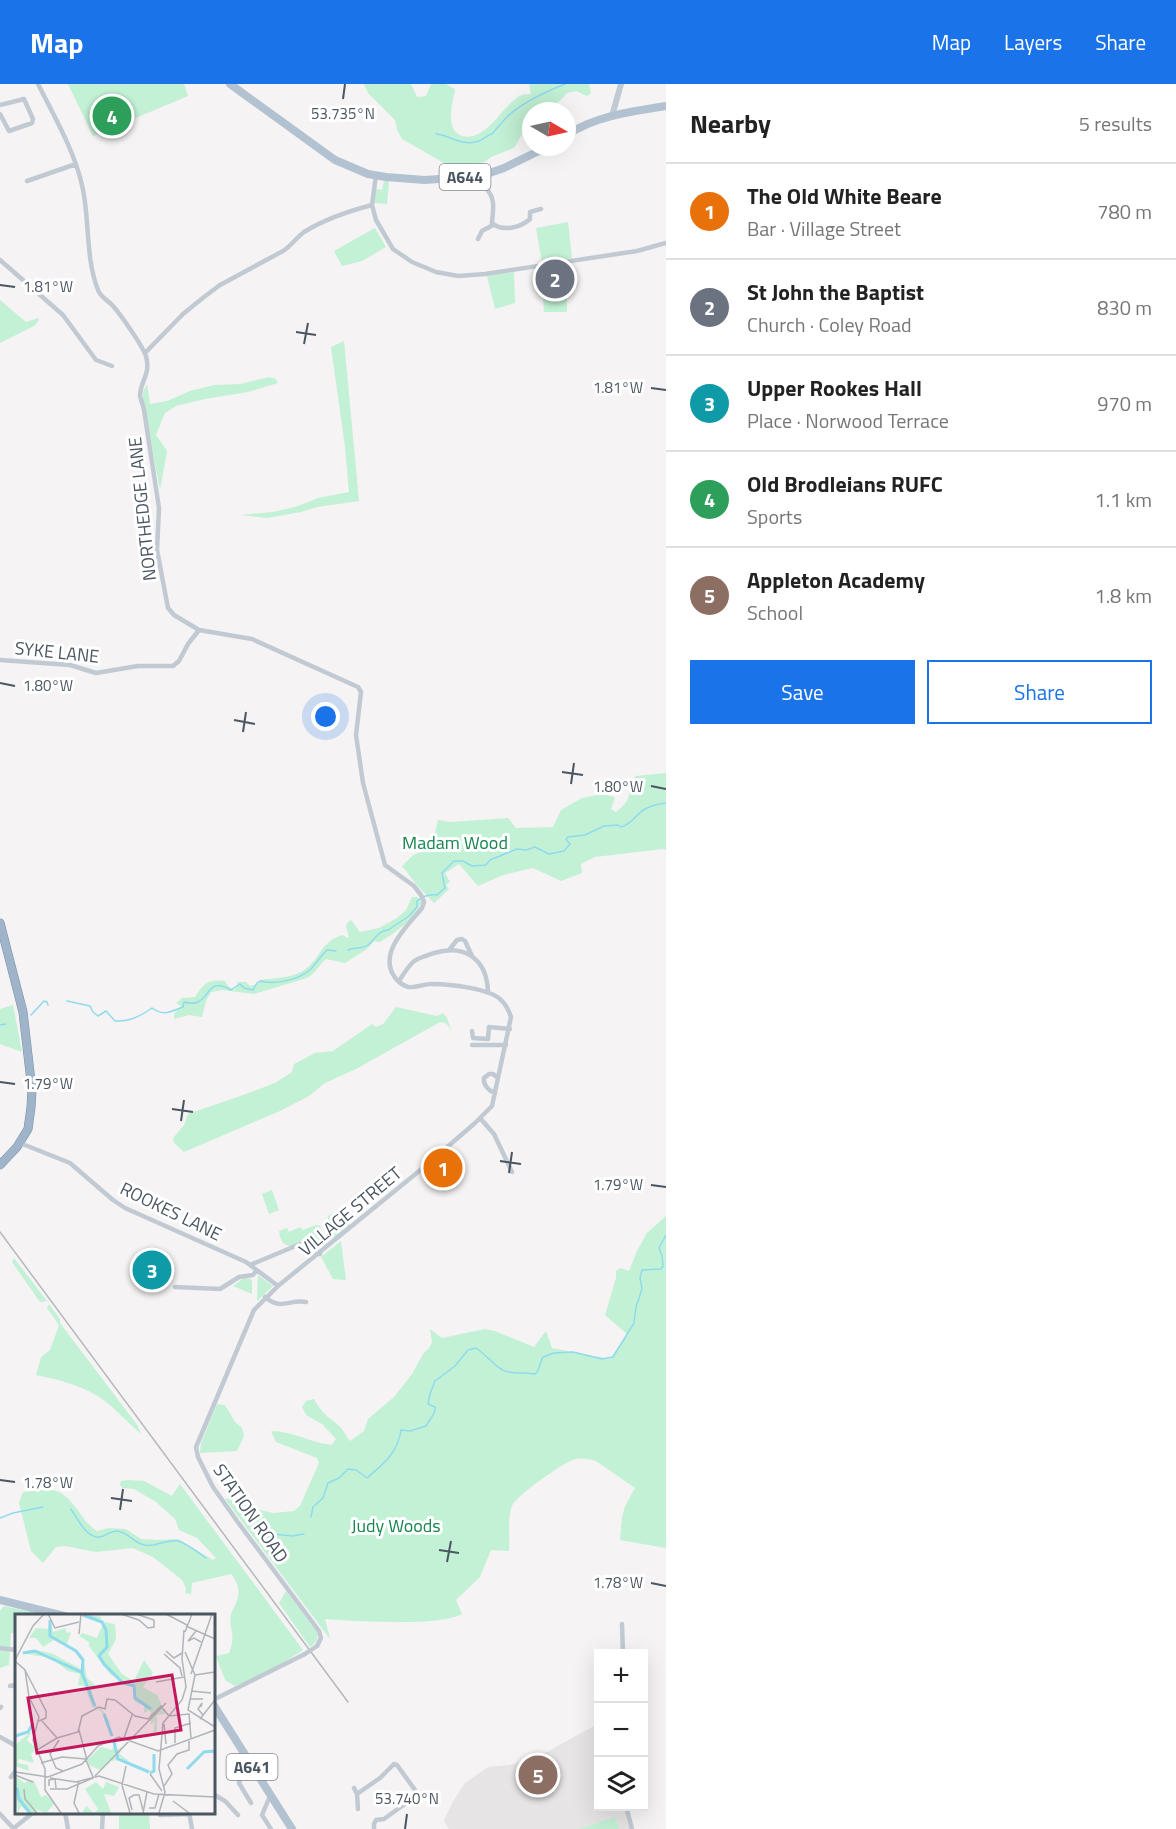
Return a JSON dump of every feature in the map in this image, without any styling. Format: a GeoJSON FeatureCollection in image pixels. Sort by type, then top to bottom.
{"type":"FeatureCollection","features":[{"type":"Feature","properties":{"kind":"highway"},"geometry":{"type":"LineString","coordinates":[[0,923],[23,1012],[30,1075],[28,1128],[20,1143],[0,1165]]}},
{"type":"Feature","properties":{"kind":"main road","name":"A644"},"geometry":{"type":"LineString","coordinates":[[230,84],[335,160],[368,174],[424,180],[481,176],[529,156]]}},
{"type":"Feature","properties":{"kind":"main road"},"geometry":{"type":"LineString","coordinates":[[576,130],[592,122],[612,116],[666,106]]}},
{"type":"Feature","properties":{"kind":"main road"},"geometry":{"type":"LineString","coordinates":[[0,1600],[56,1614]]}},
{"type":"Feature","properties":{"kind":"main road","name":"A641"},"geometry":{"type":"LineString","coordinates":[[214,1704],[292,1829]]}},
{"type":"Feature","properties":{"kind":"street"},"geometry":{"type":"LineString","coordinates":[[38,84],[76,164],[82,186],[92,269],[97,288],[101,296],[113,306],[145,353],[183,314],[220,285],[283,251],[295,239],[320,224],[372,204]]}},
{"type":"Feature","properties":{"kind":"street"},"geometry":{"type":"LineString","coordinates":[[612,116],[621,84]]}},
{"type":"Feature","properties":{"kind":"street"},"geometry":{"type":"LineString","coordinates":[[0,105],[24,99],[33,119],[32,123],[9,131],[0,114]]}},
{"type":"Feature","properties":{"kind":"street"},"geometry":{"type":"LineString","coordinates":[[27,181],[76,164]]}},
{"type":"Feature","properties":{"kind":"street"},"geometry":{"type":"LineString","coordinates":[[376,175],[372,204],[376,220],[393,249],[397,254],[423,268],[452,276],[485,274],[626,253],[666,243]]}},
{"type":"Feature","properties":{"kind":"street"},"geometry":{"type":"LineString","coordinates":[[486,188],[494,204],[493,225]]}},
{"type":"Feature","properties":{"kind":"street"},"geometry":{"type":"LineString","coordinates":[[493,225],[503,229],[521,224],[530,219],[530,212],[541,209]]}},
{"type":"Feature","properties":{"kind":"street"},"geometry":{"type":"LineString","coordinates":[[478,239],[482,231],[493,225]]}},
{"type":"Feature","properties":{"kind":"street"},"geometry":{"type":"LineString","coordinates":[[0,260],[63,315],[96,360],[112,366]]}},
{"type":"Feature","properties":{"kind":"street","name":"NORTHEDGE LANE"},"geometry":{"type":"LineString","coordinates":[[145,353],[148,367],[140,397],[159,508],[158,550],[168,608],[174,615],[199,630],[252,639],[358,687],[361,692],[356,735],[363,783],[385,865],[414,886],[423,899],[422,908],[394,944],[390,964],[392,972],[399,981]]}},
{"type":"Feature","properties":{"kind":"street","name":"SYKE LANE"},"geometry":{"type":"LineString","coordinates":[[0,660],[70,666],[96,673],[138,666],[173,666],[179,661],[199,630]]}},
{"type":"Feature","properties":{"kind":"street"},"geometry":{"type":"LineString","coordinates":[[449,950],[457,940],[465,941],[472,956],[482,966],[488,992]]}},
{"type":"Feature","properties":{"kind":"street"},"geometry":{"type":"LineString","coordinates":[[472,956],[444,950],[416,960],[399,981],[411,987],[443,984],[488,992],[502,1000],[511,1017],[510,1029],[489,1027],[488,1039],[473,1038],[472,1031]]}},
{"type":"Feature","properties":{"kind":"street","name":"VILLAGE STREET"},"geometry":{"type":"LineString","coordinates":[[278,1286],[320,1254],[492,1106],[510,1029]]}},
{"type":"Feature","properties":{"kind":"street"},"geometry":{"type":"LineString","coordinates":[[474,1053],[472,1043],[506,1045]]}},
{"type":"Feature","properties":{"kind":"street"},"geometry":{"type":"LineString","coordinates":[[495,1093],[486,1086],[484,1078],[489,1074],[498,1078]]}},
{"type":"Feature","properties":{"kind":"street"},"geometry":{"type":"LineString","coordinates":[[480,1118],[494,1134],[512,1172]]}},
{"type":"Feature","properties":{"kind":"street","name":"ROOKES LANE"},"geometry":{"type":"LineString","coordinates":[[20,1143],[70,1162],[125,1208],[250,1265],[278,1286]]}},
{"type":"Feature","properties":{"kind":"street"},"geometry":{"type":"LineString","coordinates":[[250,1265],[305,1242],[320,1254]]}},
{"type":"Feature","properties":{"kind":"street"},"geometry":{"type":"LineString","coordinates":[[175,1287],[220,1289],[238,1277],[253,1275],[256,1271]]}},
{"type":"Feature","properties":{"kind":"street","name":"STATION ROAD"},"geometry":{"type":"LineString","coordinates":[[214,1701],[305,1654],[317,1646],[321,1638],[319,1631],[213,1487],[198,1457],[196,1447],[254,1310],[278,1286]]}},
{"type":"Feature","properties":{"kind":"street"},"geometry":{"type":"LineString","coordinates":[[265,1298],[282,1306],[298,1301],[306,1302]]}},
{"type":"Feature","properties":{"kind":"street"},"geometry":{"type":"LineString","coordinates":[[622,1624],[623,1649]]}},
{"type":"Feature","properties":{"kind":"street"},"geometry":{"type":"LineString","coordinates":[[0,1648],[15,1650]]}},
{"type":"Feature","properties":{"kind":"street"},"geometry":{"type":"LineString","coordinates":[[10,1686],[15,1685]]}},
{"type":"Feature","properties":{"kind":"street"},"geometry":{"type":"LineString","coordinates":[[0,1737],[15,1745]]}},
{"type":"Feature","properties":{"kind":"street"},"geometry":{"type":"LineString","coordinates":[[357,1794],[380,1778],[394,1764],[416,1792],[412,1800],[384,1819],[376,1821],[372,1829]]}},
{"type":"Feature","properties":{"kind":"street"},"geometry":{"type":"LineString","coordinates":[[251,1803],[239,1783],[241,1775],[254,1770]]}},
{"type":"Feature","properties":{"kind":"street"},"geometry":{"type":"LineString","coordinates":[[12,1777],[15,1772]]}},
{"type":"Feature","properties":{"kind":"street"},"geometry":{"type":"LineString","coordinates":[[354,1788],[357,1794],[358,1809]]}},
{"type":"Feature","properties":{"kind":"street"},"geometry":{"type":"LineString","coordinates":[[214,1795],[225,1801],[238,1815]]}},
{"type":"Feature","properties":{"kind":"street"},"geometry":{"type":"LineString","coordinates":[[270,1796],[262,1815],[271,1829]]}},
{"type":"Feature","properties":{"kind":"street"},"geometry":{"type":"LineString","coordinates":[[627,1811],[632,1829]]}},
{"type":"Feature","properties":{"kind":"street"},"geometry":{"type":"LineString","coordinates":[[0,1814],[14,1829],[32,1814]]}},
{"type":"Feature","properties":{"kind":"street"},"geometry":{"type":"LineString","coordinates":[[65,1814],[68,1829]]}},
{"type":"Feature","properties":{"kind":"street"},"geometry":{"type":"LineString","coordinates":[[102,1829],[103,1814]]}},
{"type":"Feature","properties":{"kind":"street"},"geometry":{"type":"LineString","coordinates":[[160,1815],[174,1814]]}},
{"type":"Feature","properties":{"kind":"street"},"geometry":{"type":"LineString","coordinates":[[189,1814],[192,1829]]}},
{"type":"Feature","properties":{"kind":"shaded area"},"geometry":{"type":"Polygon","coordinates":[[[594,1726],[594,1811],[625,1811],[631,1829],[449,1829],[444,1821],[465,1783],[488,1767],[510,1765],[543,1754],[594,1726]]]}},
{"type":"Feature","properties":{"kind":"green space"},"geometry":{"type":"Polygon","coordinates":[[[68,84],[184,84],[188,96],[93,136],[68,84]]]}},
{"type":"Feature","properties":{"kind":"green space"},"geometry":{"type":"Polygon","coordinates":[[[364,84],[411,84],[417,97],[426,96],[431,84],[446,84],[455,89],[451,115],[453,128],[462,136],[471,137],[487,128],[515,99],[531,94],[529,84],[589,84],[591,93],[587,96],[576,91],[567,93],[558,102],[522,102],[522,134],[514,148],[484,162],[460,168],[444,163],[402,139],[395,120],[368,93],[364,84]]]}},
{"type":"Feature","properties":{"kind":"green space"},"geometry":{"type":"Polygon","coordinates":[[[384,181],[389,181],[387,204],[374,203],[376,189],[382,190],[384,181]]]}},
{"type":"Feature","properties":{"kind":"green space"},"geometry":{"type":"Polygon","coordinates":[[[568,222],[572,258],[542,263],[536,228],[568,222]]]}},
{"type":"Feature","properties":{"kind":"green space"},"geometry":{"type":"Polygon","coordinates":[[[375,228],[386,247],[362,261],[342,266],[334,251],[375,228]]]}},
{"type":"Feature","properties":{"kind":"green space"},"geometry":{"type":"Polygon","coordinates":[[[567,265],[567,312],[544,312],[541,268],[567,265]]]}},
{"type":"Feature","properties":{"kind":"green space"},"geometry":{"type":"Polygon","coordinates":[[[514,272],[515,303],[495,309],[487,276],[514,272]]]}},
{"type":"Feature","properties":{"kind":"green space"},"geometry":{"type":"Polygon","coordinates":[[[0,300],[26,322],[38,318],[39,320],[34,326],[0,343],[0,300]]]}},
{"type":"Feature","properties":{"kind":"green space"},"geometry":{"type":"Polygon","coordinates":[[[344,341],[359,501],[267,518],[241,515],[273,512],[318,498],[349,492],[331,347],[344,341]]]}},
{"type":"Feature","properties":{"kind":"green space"},"geometry":{"type":"Polygon","coordinates":[[[269,377],[276,379],[278,383],[248,392],[176,406],[165,413],[156,435],[167,451],[160,490],[143,400],[143,392],[147,384],[150,404],[167,401],[190,391],[214,385],[240,384],[269,377]]]}},
{"type":"Feature","properties":{"kind":"green space","name":"Madam Wood"},"geometry":{"type":"Polygon","coordinates":[[[666,773],[666,850],[595,857],[581,864],[582,873],[561,881],[533,868],[503,875],[478,886],[459,864],[445,873],[450,882],[446,885],[449,889],[434,903],[402,866],[413,855],[427,850],[434,837],[438,820],[450,822],[508,818],[516,828],[553,827],[561,810],[582,798],[602,794],[615,797],[611,809],[616,812],[626,802],[629,796],[629,782],[636,776],[666,773]]]}},
{"type":"Feature","properties":{"kind":"green space"},"geometry":{"type":"Polygon","coordinates":[[[412,897],[417,897],[422,902],[409,920],[387,938],[380,942],[374,941],[367,949],[345,963],[326,959],[307,978],[254,994],[222,990],[211,992],[202,1017],[189,1015],[174,1019],[174,1014],[181,1006],[176,1003],[182,998],[195,997],[207,983],[225,981],[235,990],[238,982],[246,982],[250,986],[257,984],[260,980],[301,972],[311,964],[330,941],[343,935],[349,937],[346,927],[351,920],[360,932],[379,928],[406,910],[412,897]]]}},
{"type":"Feature","properties":{"kind":"green space"},"geometry":{"type":"Polygon","coordinates":[[[13,1005],[22,1052],[0,1044],[0,1009],[13,1005]]]}},
{"type":"Feature","properties":{"kind":"green space"},"geometry":{"type":"Polygon","coordinates":[[[396,1007],[437,1016],[443,1013],[451,1030],[446,1023],[440,1022],[358,1068],[325,1083],[309,1096],[280,1111],[184,1152],[174,1143],[173,1138],[184,1125],[188,1114],[275,1083],[292,1072],[294,1064],[315,1053],[333,1051],[372,1024],[376,1027],[383,1024],[396,1007]]]}},
{"type":"Feature","properties":{"kind":"green space"},"geometry":{"type":"Polygon","coordinates":[[[272,1190],[279,1210],[269,1214],[262,1194],[272,1190]]]}},
{"type":"Feature","properties":{"kind":"green space"},"geometry":{"type":"Polygon","coordinates":[[[340,1209],[348,1211],[350,1225],[324,1247],[328,1216],[340,1209]]]}},
{"type":"Feature","properties":{"kind":"green space","name":"Judy Woods"},"geometry":{"type":"Polygon","coordinates":[[[666,1216],[666,1548],[620,1540],[625,1506],[635,1488],[596,1461],[575,1459],[540,1480],[513,1504],[509,1520],[509,1551],[491,1550],[480,1577],[456,1600],[462,1614],[435,1621],[416,1622],[325,1619],[330,1639],[225,1499],[231,1498],[252,1508],[273,1513],[294,1511],[300,1506],[319,1463],[317,1458],[276,1442],[271,1431],[332,1445],[336,1439],[322,1424],[306,1415],[302,1407],[306,1401],[314,1399],[350,1441],[364,1431],[368,1419],[394,1397],[412,1374],[432,1342],[430,1329],[442,1338],[485,1329],[534,1347],[546,1331],[552,1348],[610,1359],[627,1334],[605,1315],[616,1271],[620,1268],[629,1271],[647,1233],[666,1216]]]}},
{"type":"Feature","properties":{"kind":"green space"},"geometry":{"type":"Polygon","coordinates":[[[316,1225],[320,1226],[322,1235],[317,1249],[308,1241],[290,1246],[283,1243],[281,1239],[279,1231],[287,1228],[289,1232],[300,1227],[303,1230],[316,1225]]]}},
{"type":"Feature","properties":{"kind":"green space"},"geometry":{"type":"Polygon","coordinates":[[[341,1241],[346,1280],[333,1279],[321,1257],[341,1241]]]}},
{"type":"Feature","properties":{"kind":"green space"},"geometry":{"type":"Polygon","coordinates":[[[14,1258],[47,1301],[40,1302],[12,1262],[14,1258]]]}},
{"type":"Feature","properties":{"kind":"green space"},"geometry":{"type":"Polygon","coordinates":[[[258,1275],[273,1286],[257,1301],[258,1275]]]}},
{"type":"Feature","properties":{"kind":"green space"},"geometry":{"type":"Polygon","coordinates":[[[245,1277],[252,1280],[252,1294],[233,1286],[245,1277]]]}},
{"type":"Feature","properties":{"kind":"green space"},"geometry":{"type":"Polygon","coordinates":[[[49,1304],[60,1319],[60,1323],[138,1426],[141,1434],[98,1396],[81,1388],[36,1375],[41,1357],[50,1350],[59,1325],[47,1308],[49,1304]]]}},
{"type":"Feature","properties":{"kind":"green space"},"geometry":{"type":"Polygon","coordinates":[[[217,1404],[225,1405],[235,1422],[242,1428],[244,1436],[237,1451],[200,1453],[201,1443],[217,1404]]]}},
{"type":"Feature","properties":{"kind":"green space"},"geometry":{"type":"Polygon","coordinates":[[[121,1481],[144,1481],[172,1496],[180,1484],[303,1650],[270,1670],[235,1686],[225,1680],[216,1656],[229,1653],[231,1647],[231,1614],[238,1593],[236,1581],[231,1574],[192,1583],[191,1594],[185,1593],[186,1588],[182,1580],[153,1557],[133,1548],[96,1552],[65,1546],[56,1547],[43,1563],[31,1551],[19,1503],[23,1492],[52,1490],[66,1497],[97,1531],[109,1528],[126,1529],[141,1539],[178,1539],[213,1560],[216,1558],[197,1538],[179,1530],[175,1519],[156,1502],[134,1489],[123,1488],[120,1485],[121,1481]]]}},
{"type":"Feature","properties":{"kind":"green space"},"geometry":{"type":"Polygon","coordinates":[[[286,1591],[317,1632],[317,1640],[310,1647],[279,1603],[286,1591]]]}},
{"type":"Feature","properties":{"kind":"green space"},"geometry":{"type":"Polygon","coordinates":[[[4,1606],[40,1614],[15,1614],[15,1633],[11,1633],[9,1665],[0,1668],[0,1611],[4,1606]]]}},
{"type":"Feature","properties":{"kind":"green space"},"geometry":{"type":"Polygon","coordinates":[[[119,1814],[149,1814],[150,1829],[119,1829],[119,1814]]]}},
{"type":"Feature","properties":{"kind":"green space"},"geometry":{"type":"Polygon","coordinates":[[[615,1817],[619,1829],[579,1829],[615,1817]]]}},
{"type":"Feature","properties":{"kind":"waterway"},"geometry":{"type":"LineString","coordinates":[[436,134],[467,143],[479,141],[492,134],[520,106],[565,84]]}},
{"type":"Feature","properties":{"kind":"waterway"},"geometry":{"type":"LineString","coordinates":[[348,950],[368,945],[379,934],[409,916],[417,907],[419,899],[437,895],[445,888],[442,873],[454,861],[463,861],[472,866],[486,865],[490,860],[517,849],[526,850],[535,847],[549,854],[564,851],[570,844],[566,839],[568,837],[585,835],[604,826],[618,825],[621,827],[645,809],[666,803]]}},
{"type":"Feature","properties":{"kind":"waterway"},"geometry":{"type":"LineString","coordinates":[[67,1001],[90,1006],[98,1016],[106,1011],[115,1021],[125,1021],[152,1008],[168,1012],[183,1007],[184,1002],[196,1003],[211,989],[218,986],[231,990],[240,984],[244,988],[253,990],[260,981],[294,979],[311,969],[327,950],[336,951]]}},
{"type":"Feature","properties":{"kind":"waterway"},"geometry":{"type":"LineString","coordinates":[[31,1015],[44,1001],[48,1005]]}},
{"type":"Feature","properties":{"kind":"waterway"},"geometry":{"type":"LineString","coordinates":[[0,1025],[6,1024]]}},
{"type":"Feature","properties":{"kind":"waterway"},"geometry":{"type":"LineString","coordinates":[[311,1517],[313,1507],[323,1498],[328,1483],[339,1478],[348,1469],[356,1470],[367,1478],[393,1452],[401,1430],[410,1431],[426,1426],[435,1410],[435,1407],[428,1404],[435,1381],[455,1366],[468,1350],[476,1348],[502,1370],[534,1374],[538,1371],[543,1357],[554,1353],[573,1352],[602,1359],[613,1357],[634,1323],[642,1289],[640,1278],[642,1270],[661,1269],[663,1266],[659,1248],[666,1235]]}},
{"type":"Feature","properties":{"kind":"waterway"},"geometry":{"type":"LineString","coordinates":[[0,1518],[43,1507]]}},
{"type":"Feature","properties":{"kind":"waterway"},"geometry":{"type":"LineString","coordinates":[[71,1509],[83,1527],[95,1537],[117,1531],[146,1545],[178,1541],[206,1558]]}},
{"type":"Feature","properties":{"kind":"waterway"},"geometry":{"type":"LineString","coordinates":[[266,1540],[272,1534],[292,1536],[304,1534]]}},
{"type":"Feature","properties":{"kind":"railway"},"geometry":{"type":"LineString","coordinates":[[0,1232],[348,1702]]}},
{"type":"Feature","properties":{"kind":"place","name":"Old Brodleians RUFC"},"geometry":{"type":"Point","coordinates":[112,116]}},
{"type":"Feature","properties":{"kind":"place","name":"St John the Baptist"},"geometry":{"type":"Point","coordinates":[555,279]}},
{"type":"Feature","properties":{"kind":"place","name":"The Old White Beare"},"geometry":{"type":"Point","coordinates":[443,1168]}},
{"type":"Feature","properties":{"kind":"place","name":"Upper Rookes Hall"},"geometry":{"type":"Point","coordinates":[152,1270]}},
{"type":"Feature","properties":{"kind":"place","name":"Appleton Academy"},"geometry":{"type":"Point","coordinates":[538,1775]}}]}
